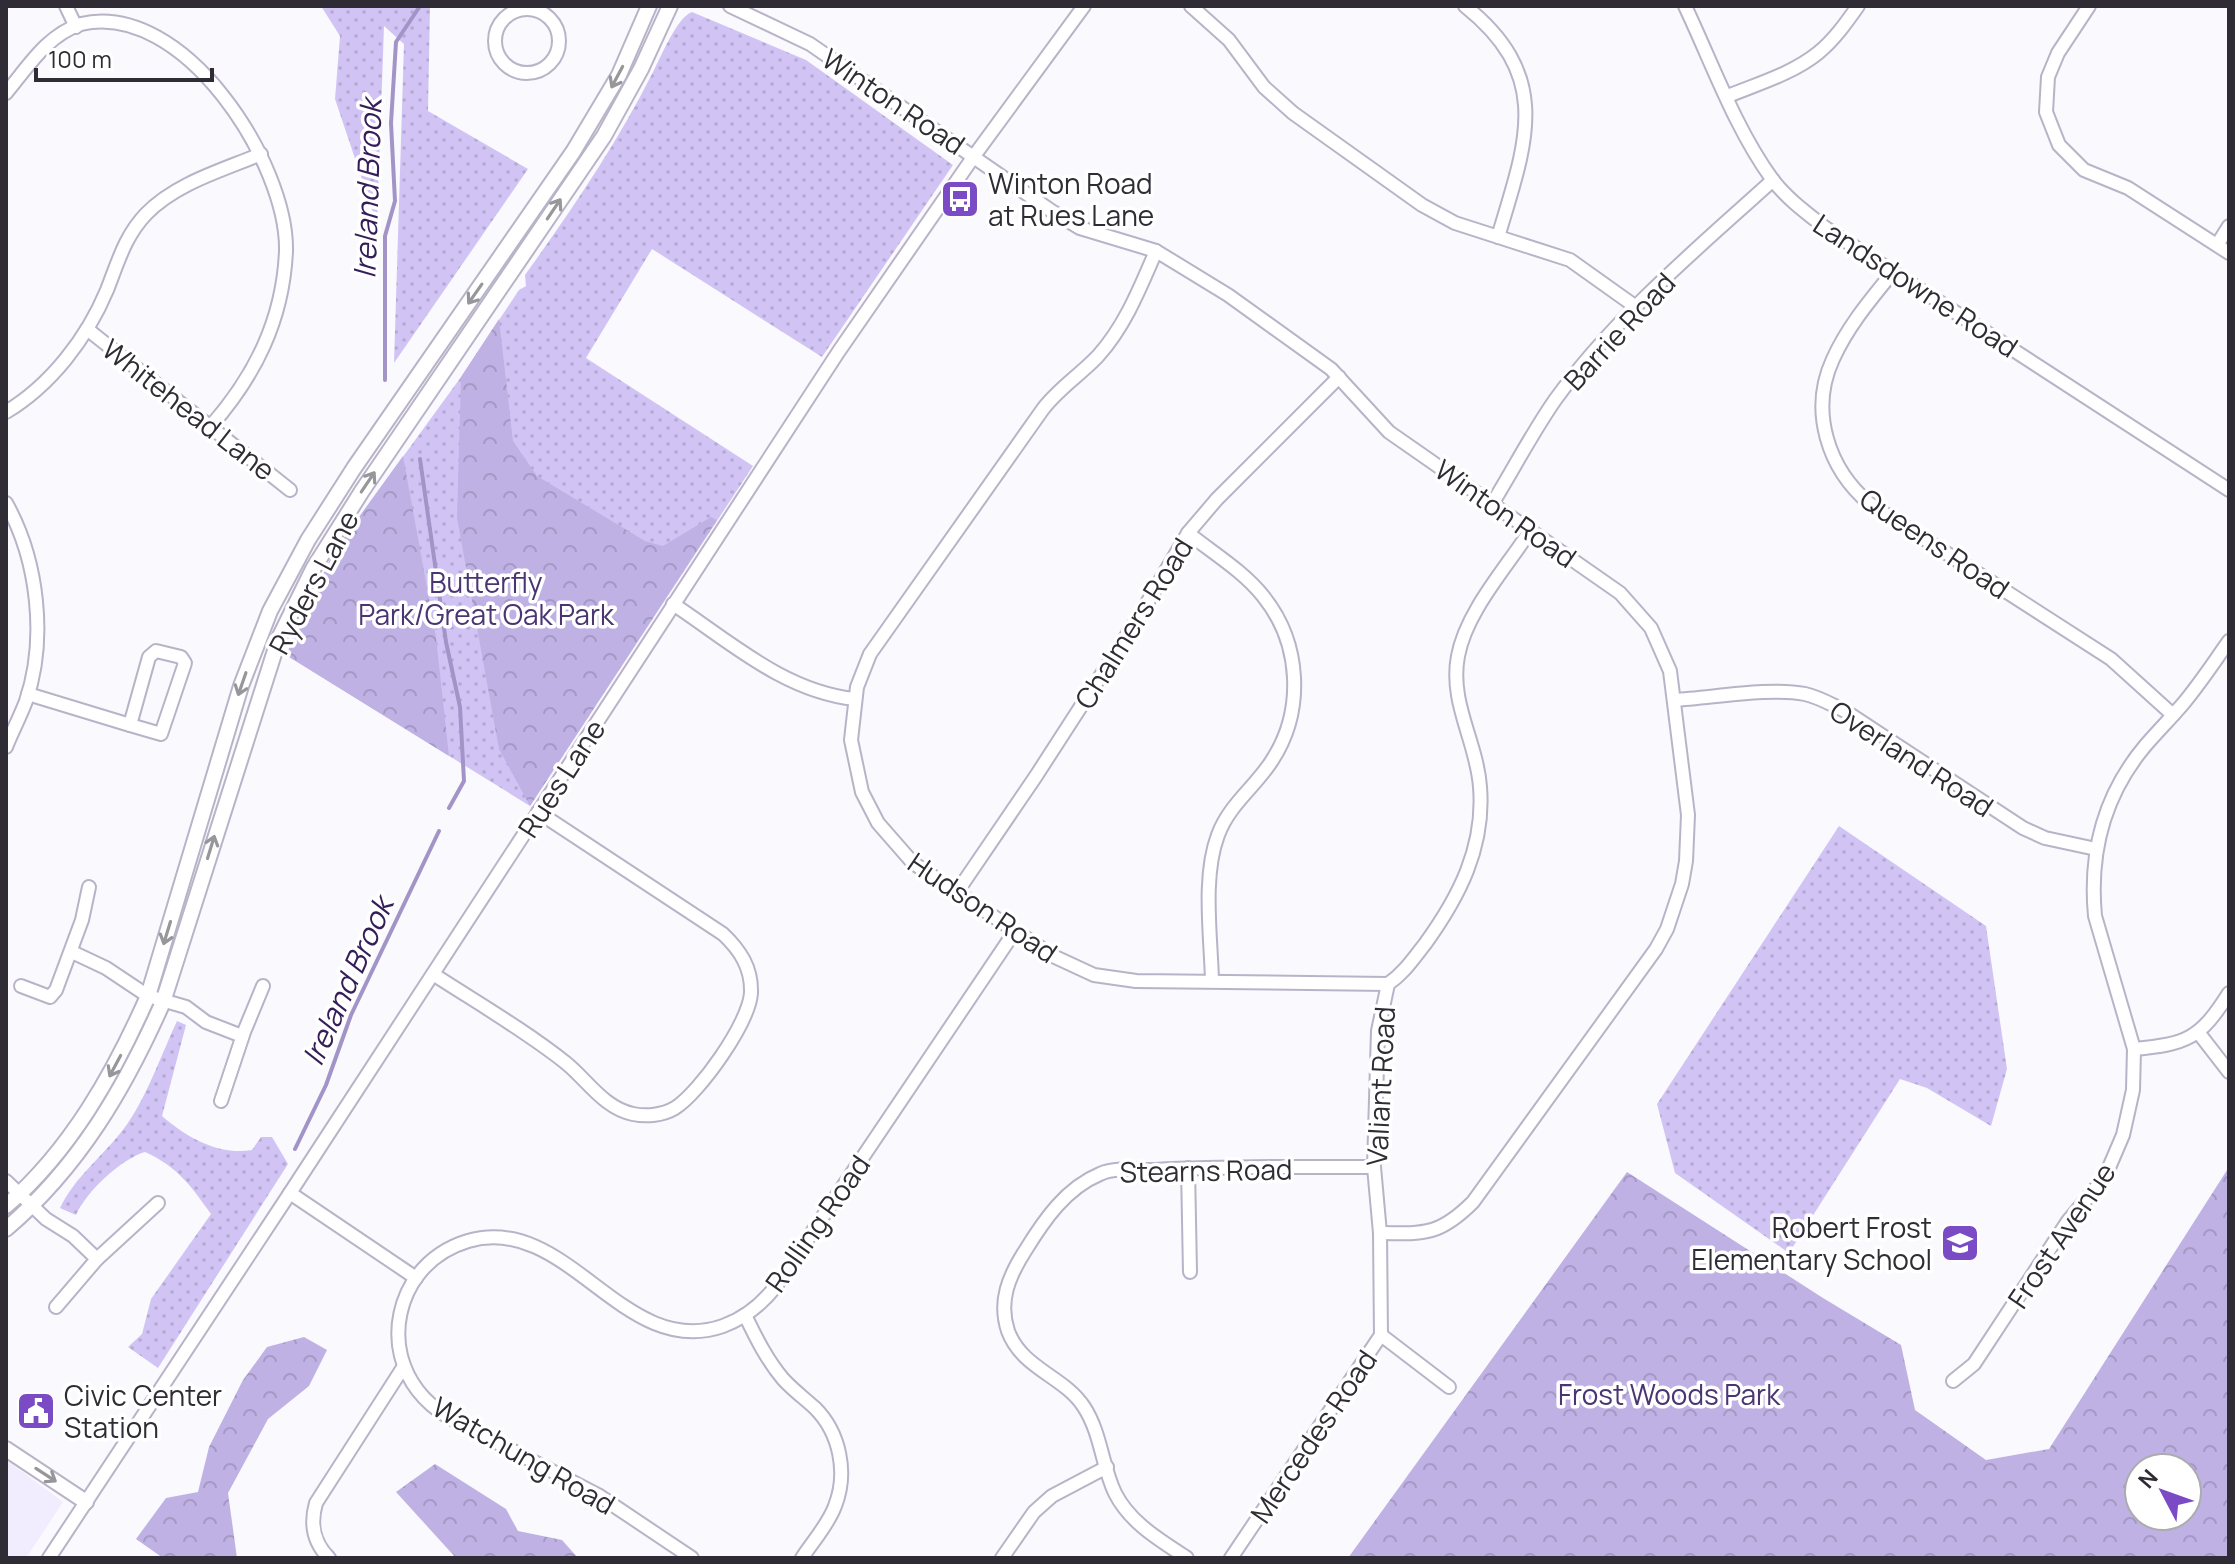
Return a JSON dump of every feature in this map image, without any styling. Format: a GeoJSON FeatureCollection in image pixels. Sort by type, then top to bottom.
{"type":"FeatureCollection","features":[{"type":"Feature","properties":{"kind":"main road","name":"Ryders Lane"},"geometry":{"type":"LineString","coordinates":[[6,1206],[63,1145],[104,1086],[128,1041],[148,996],[241,686],[270,611],[308,540],[354,468],[573,152],[619,75],[649,6]]}},
{"type":"Feature","properties":{"kind":"main road","name":"Ryders Lane"},"geometry":{"type":"LineString","coordinates":[[6,1229],[32,1206],[103,1121],[143,1047],[163,1002],[279,638],[313,569],[362,491],[604,136],[641,69],[670,6]]}},
{"type":"Feature","properties":{"kind":"main road"},"geometry":{"type":"LineString","coordinates":[[6,1449],[86,1502]]}},
{"type":"Feature","properties":{"kind":"street"},"geometry":{"type":"LineString","coordinates":[[66,6],[76,27]]}},
{"type":"Feature","properties":{"kind":"street","name":"Winton Road"},"geometry":{"type":"LineString","coordinates":[[730,6],[754,11],[810,44],[1080,228],[1156,251],[1239,303],[1339,377],[1389,432],[1620,593],[1642,615],[1665,656],[1674,700],[1688,815],[1687,850],[1676,907],[1656,949],[1473,1202],[1451,1223],[1431,1231],[1380,1233]]}},
{"type":"Feature","properties":{"kind":"street","name":"Rues Lane"},"geometry":{"type":"LineString","coordinates":[[49,1558],[839,351],[974,156],[1084,6]]}},
{"type":"Feature","properties":{"kind":"street"},"geometry":{"type":"LineString","coordinates":[[1191,6],[1229,40],[1264,87],[1293,113],[1422,205],[1455,223],[1570,260],[1636,307]]}},
{"type":"Feature","properties":{"kind":"street"},"geometry":{"type":"LineString","coordinates":[[1465,6],[1502,42],[1517,67],[1526,99],[1526,129],[1520,165],[1498,237]]}},
{"type":"Feature","properties":{"kind":"street","name":"Landsdowne Road"},"geometry":{"type":"LineString","coordinates":[[1685,6],[1758,156],[1773,180],[1795,204],[1827,229],[2229,490]]}},
{"type":"Feature","properties":{"kind":"street"},"geometry":{"type":"LineString","coordinates":[[1728,96],[1795,68],[1818,54],[1858,6]]}},
{"type":"Feature","properties":{"kind":"street"},"geometry":{"type":"LineString","coordinates":[[2089,6],[2058,53],[2048,77],[2046,112],[2054,138],[2064,153],[2084,170],[2128,188],[2229,253]]}},
{"type":"Feature","properties":{"kind":"street"},"geometry":{"type":"LineString","coordinates":[[529,8],[550,19],[559,39],[553,59],[546,67],[527,73],[508,67],[496,50],[495,40],[503,21],[511,14],[529,8]]}},
{"type":"Feature","properties":{"kind":"street"},"geometry":{"type":"LineString","coordinates":[[6,93],[54,38],[100,20],[129,22],[165,37],[203,71],[225,96],[261,154],[273,181],[285,223],[285,264],[279,304],[266,342],[248,378],[210,427]]}},
{"type":"Feature","properties":{"kind":"street"},"geometry":{"type":"LineString","coordinates":[[6,412],[55,372],[87,329],[106,293],[124,245],[147,213],[178,190],[261,154]]}},
{"type":"Feature","properties":{"kind":"street","name":"Barrie Road"},"geometry":{"type":"LineString","coordinates":[[1492,504],[1555,400],[1636,307],[1773,180]]}},
{"type":"Feature","properties":{"kind":"street"},"geometry":{"type":"LineString","coordinates":[[2217,245],[2229,226]]}},
{"type":"Feature","properties":{"kind":"street","name":"Hudson Road"},"geometry":{"type":"LineString","coordinates":[[1156,251],[1128,314],[1113,337],[1096,358],[1054,394],[879,639],[862,671],[855,699],[851,722],[853,758],[869,808],[900,851],[1053,956],[1094,975],[1136,981],[1388,984]]}},
{"type":"Feature","properties":{"kind":"street","name":"Queens Road"},"geometry":{"type":"LineString","coordinates":[[1893,272],[1847,333],[1833,357],[1825,381],[1822,406],[1825,431],[1832,455],[1844,477],[1870,504],[2111,659],[2173,715]]}},
{"type":"Feature","properties":{"kind":"street","name":"Whitehead Lane"},"geometry":{"type":"LineString","coordinates":[[87,329],[290,490]]}},
{"type":"Feature","properties":{"kind":"street","name":"Chalmers Road"},"geometry":{"type":"LineString","coordinates":[[957,892],[1045,763],[1140,615],[1188,533],[1217,499],[1339,377]]}},
{"type":"Feature","properties":{"kind":"street"},"geometry":{"type":"LineString","coordinates":[[6,503],[25,546],[36,602],[34,659],[28,694],[6,747]]}},
{"type":"Feature","properties":{"kind":"street","name":"Valiant Road"},"geometry":{"type":"LineString","coordinates":[[1381,1309],[1380,1233],[1374,1167],[1378,1031],[1388,984],[1403,974],[1446,915],[1465,881],[1479,827],[1480,787],[1457,696],[1458,657],[1470,620],[1530,531]]}},
{"type":"Feature","properties":{"kind":"street"},"geometry":{"type":"LineString","coordinates":[[1188,533],[1246,578],[1263,596],[1285,634],[1294,677],[1293,706],[1280,748],[1264,773],[1229,812],[1214,848],[1210,874],[1212,981]]}},
{"type":"Feature","properties":{"kind":"street"},"geometry":{"type":"LineString","coordinates":[[673,604],[794,683],[824,694],[855,699]]}},
{"type":"Feature","properties":{"kind":"street","name":"Frost Avenue"},"geometry":{"type":"LineString","coordinates":[[1953,1381],[1974,1364],[2068,1221],[2105,1177],[2123,1135],[2130,1111],[2134,1049],[2095,916],[2096,849],[2107,808],[2117,788],[2145,746],[2173,715],[2229,641]]}},
{"type":"Feature","properties":{"kind":"street"},"geometry":{"type":"LineString","coordinates":[[28,694],[130,725],[157,733],[163,731],[184,659],[156,651],[151,654],[130,725]]}},
{"type":"Feature","properties":{"kind":"street","name":"Overland Road"},"geometry":{"type":"LineString","coordinates":[[1674,700],[1785,692],[1806,694],[1845,711],[2023,828],[2045,838],[2096,849]]}},
{"type":"Feature","properties":{"kind":"street"},"geometry":{"type":"LineString","coordinates":[[433,974],[566,1063],[609,1104],[632,1114],[657,1115],[685,1101],[740,1026],[750,1004],[751,989],[745,962],[734,944],[538,812]]}},
{"type":"Feature","properties":{"kind":"street"},"geometry":{"type":"LineString","coordinates":[[21,986],[50,997],[56,990],[72,952],[89,887]]}},
{"type":"Feature","properties":{"kind":"street","name":"Rolling Road"},"geometry":{"type":"LineString","coordinates":[[416,1278],[429,1263],[454,1246],[483,1238],[503,1237],[541,1249],[635,1314],[664,1327],[685,1331],[706,1330],[745,1315],[776,1286],[1015,931]]}},
{"type":"Feature","properties":{"kind":"street"},"geometry":{"type":"LineString","coordinates":[[72,952],[106,968],[148,996],[186,1007],[206,1022],[242,1036]]}},
{"type":"Feature","properties":{"kind":"street"},"geometry":{"type":"LineString","coordinates":[[221,1101],[242,1036],[263,986]]}},
{"type":"Feature","properties":{"kind":"street"},"geometry":{"type":"LineString","coordinates":[[2134,1049],[2171,1044],[2198,1032],[2229,993]]}},
{"type":"Feature","properties":{"kind":"street"},"geometry":{"type":"LineString","coordinates":[[2198,1032],[2229,1072]]}},
{"type":"Feature","properties":{"kind":"street","name":"Stearns Road"},"geometry":{"type":"LineString","coordinates":[[1187,1558],[1142,1527],[1124,1509],[1114,1491],[1084,1407],[1073,1394],[1037,1369],[1015,1345],[1005,1315],[1008,1282],[1014,1268],[1052,1212],[1079,1186],[1103,1172],[1188,1168],[1374,1167]]}},
{"type":"Feature","properties":{"kind":"street"},"geometry":{"type":"LineString","coordinates":[[1188,1168],[1190,1272]]}},
{"type":"Feature","properties":{"kind":"street"},"geometry":{"type":"LineString","coordinates":[[6,1181],[46,1219],[73,1236],[97,1259]]}},
{"type":"Feature","properties":{"kind":"street"},"geometry":{"type":"LineString","coordinates":[[290,1193],[416,1278]]}},
{"type":"Feature","properties":{"kind":"street"},"geometry":{"type":"LineString","coordinates":[[56,1307],[97,1259],[158,1203]]}},
{"type":"Feature","properties":{"kind":"street","name":"Watchung Road"},"geometry":{"type":"LineString","coordinates":[[416,1278],[402,1305],[399,1345],[404,1366],[418,1391],[439,1412],[598,1495],[692,1558]]}},
{"type":"Feature","properties":{"kind":"street","name":"Mercedes Road"},"geometry":{"type":"LineString","coordinates":[[1231,1558],[1381,1335],[1381,1309]]}},
{"type":"Feature","properties":{"kind":"street"},"geometry":{"type":"LineString","coordinates":[[745,1315],[769,1360],[791,1387],[822,1416],[839,1450],[841,1469],[835,1506],[802,1558]]}},
{"type":"Feature","properties":{"kind":"street"},"geometry":{"type":"LineString","coordinates":[[1381,1335],[1449,1387]]}},
{"type":"Feature","properties":{"kind":"street"},"geometry":{"type":"LineString","coordinates":[[329,1558],[314,1534],[316,1503],[404,1366]]}},
{"type":"Feature","properties":{"kind":"street"},"geometry":{"type":"LineString","coordinates":[[1002,1558],[1034,1512],[1052,1496],[1107,1467]]}},
{"type":"Feature","properties":{"kind":"shaded area"},"geometry":{"type":"Polygon","coordinates":[[[6,1460],[63,1502],[26,1558],[6,1558],[6,1460]]]}},
{"type":"Feature","properties":{"kind":"green space"},"geometry":{"type":"Polygon","coordinates":[[[321,6],[430,6],[428,111],[528,169],[394,363],[404,44],[384,26],[377,224],[335,99],[340,36],[321,6]]]}},
{"type":"Feature","properties":{"kind":"green space","name":"Butterfly Park/Great Oak Park"},"geometry":{"type":"Polygon","coordinates":[[[692,12],[806,60],[953,165],[822,357],[652,249],[586,358],[753,466],[530,806],[286,655],[333,553],[461,377],[519,290],[526,286],[525,275],[609,151],[675,29],[692,12]]]}},
{"type":"Feature","properties":{"kind":"green space"},"geometry":{"type":"Polygon","coordinates":[[[499,319],[513,441],[537,476],[645,541],[663,546],[711,517],[717,520],[530,806],[499,749],[457,518],[461,377],[499,319]]]}},
{"type":"Feature","properties":{"kind":"green space"},"geometry":{"type":"Polygon","coordinates":[[[403,456],[436,637],[449,756],[286,655],[333,553],[403,456]]]}},
{"type":"Feature","properties":{"kind":"green space"},"geometry":{"type":"Polygon","coordinates":[[[1839,826],[1986,926],[2007,1069],[1991,1126],[1927,1088],[1900,1079],[1789,1253],[1675,1173],[1657,1104],[1839,826]]]}},
{"type":"Feature","properties":{"kind":"green space"},"geometry":{"type":"Polygon","coordinates":[[[177,1021],[186,1025],[162,1116],[192,1138],[227,1150],[252,1150],[261,1137],[272,1137],[288,1164],[158,1368],[128,1347],[142,1334],[151,1299],[211,1214],[175,1171],[145,1152],[105,1178],[76,1215],[60,1208],[72,1188],[118,1136],[136,1110],[177,1021]]]}},
{"type":"Feature","properties":{"kind":"green space","name":"Frost Woods Park"},"geometry":{"type":"Polygon","coordinates":[[[2229,1167],[2229,1558],[1348,1558],[1627,1172],[1901,1345],[1915,1410],[1986,1460],[2049,1449],[2229,1167]]]}},
{"type":"Feature","properties":{"kind":"green space"},"geometry":{"type":"Polygon","coordinates":[[[304,1337],[327,1350],[309,1386],[268,1419],[228,1493],[237,1558],[163,1558],[136,1539],[166,1498],[198,1492],[209,1447],[243,1380],[267,1347],[304,1337]]]}},
{"type":"Feature","properties":{"kind":"green space"},"geometry":{"type":"Polygon","coordinates":[[[435,1464],[506,1509],[518,1531],[562,1540],[578,1558],[456,1558],[396,1492],[435,1464]]]}},
{"type":"Feature","properties":{"kind":"waterway","name":"Ireland Brook"},"geometry":{"type":"LineString","coordinates":[[385,380],[385,236],[395,201],[391,123],[396,42],[420,6]]}},
{"type":"Feature","properties":{"kind":"waterway","name":"Ireland Brook"},"geometry":{"type":"LineString","coordinates":[[420,459],[446,642],[460,707],[464,781],[449,808]]}},
{"type":"Feature","properties":{"kind":"waterway","name":"Ireland Brook"},"geometry":{"type":"LineString","coordinates":[[295,1149],[326,1085],[351,1015],[439,831]]}},
{"type":"Feature","properties":{"kind":"place","name":"Winton Road at Rues Lane"},"geometry":{"type":"Point","coordinates":[960,199]}},
{"type":"Feature","properties":{"kind":"place","name":"Robert Frost Elementary School"},"geometry":{"type":"Point","coordinates":[1960,1243]}},
{"type":"Feature","properties":{"kind":"place","name":"Civic Center Station"},"geometry":{"type":"Point","coordinates":[36,1411]}}]}
